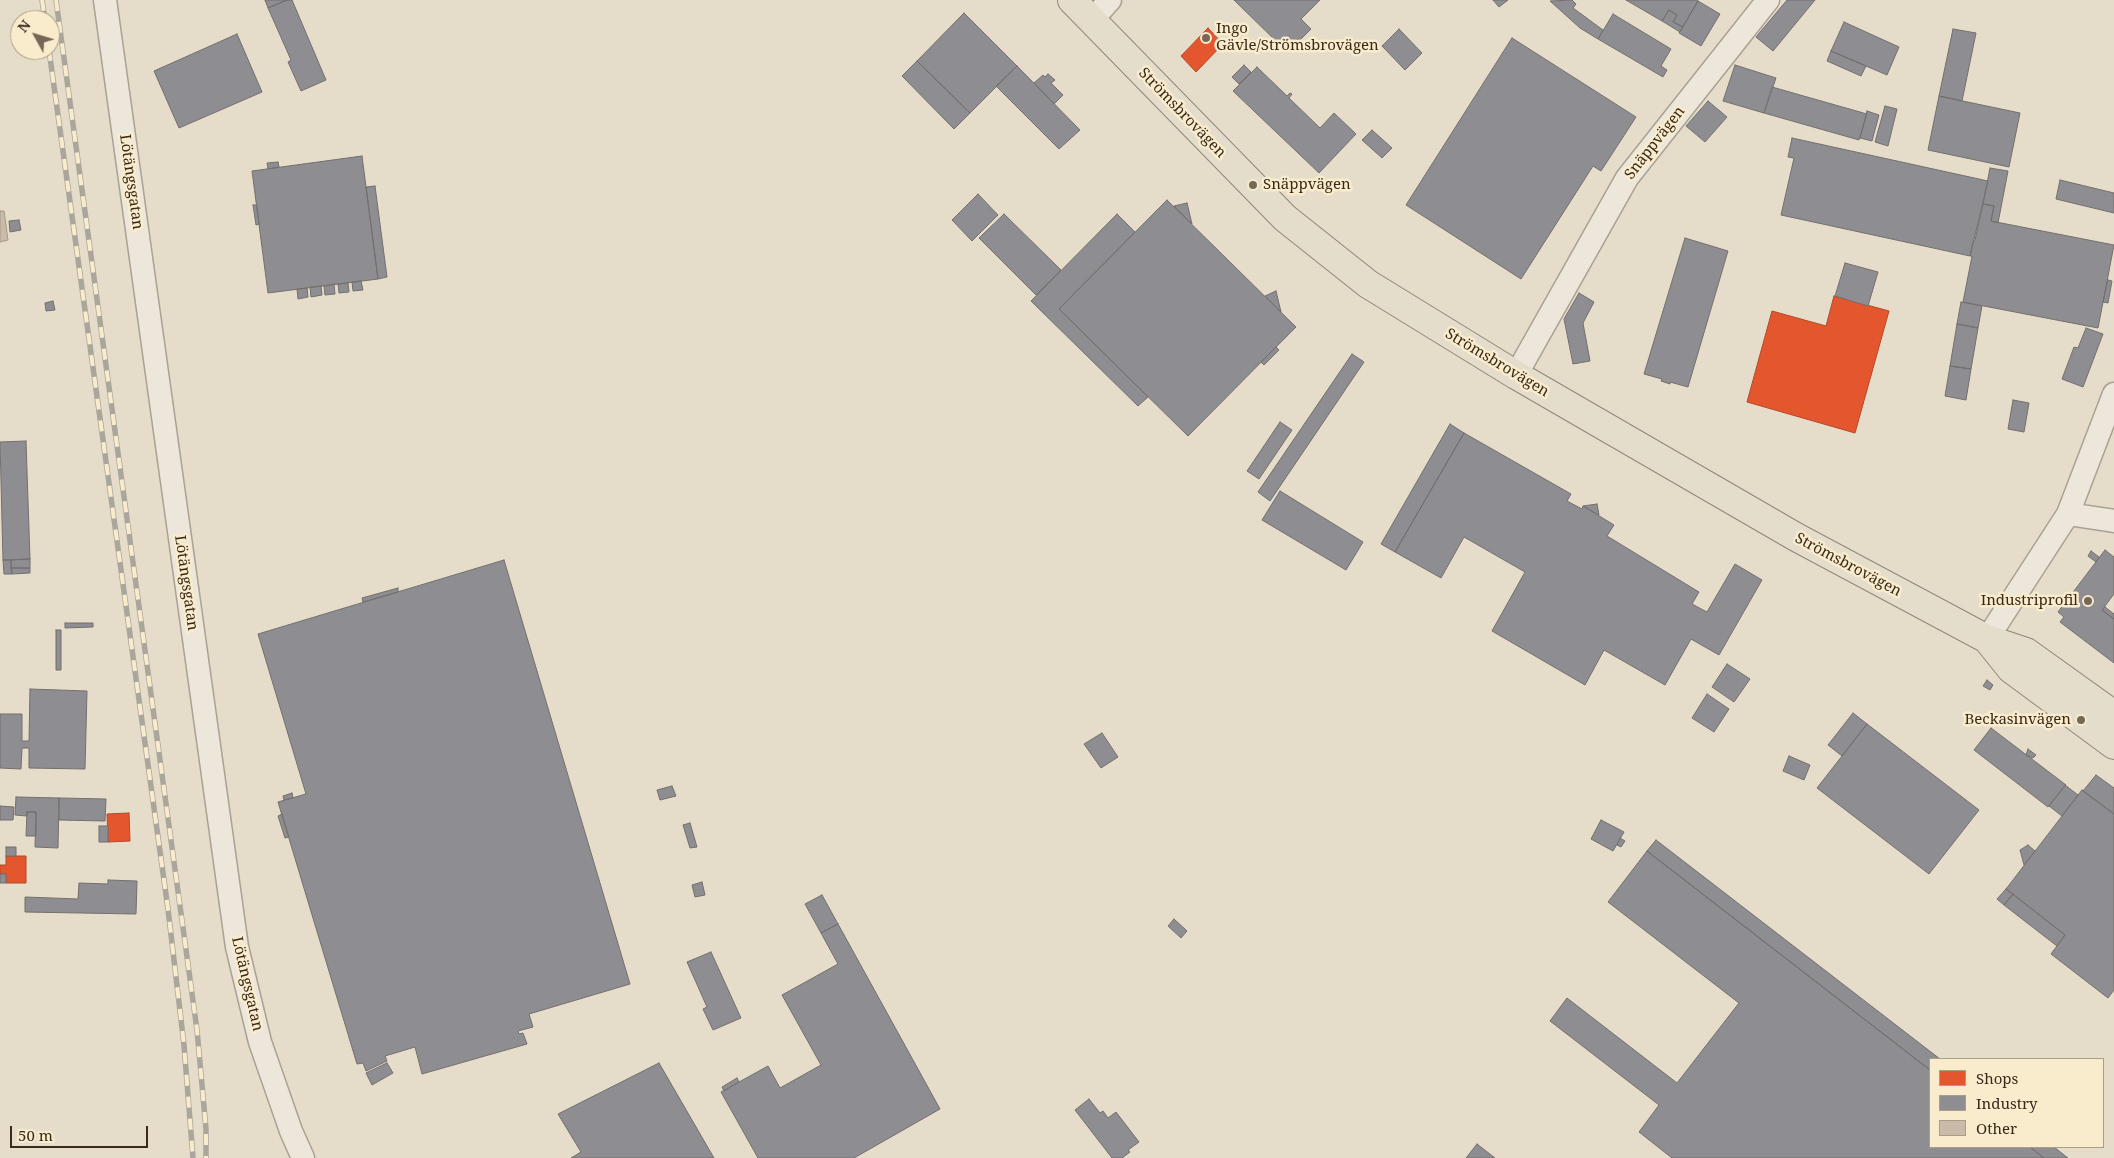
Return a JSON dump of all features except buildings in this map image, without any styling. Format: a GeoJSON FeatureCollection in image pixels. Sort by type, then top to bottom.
{"type":"FeatureCollection","features":[{"type":"Feature","properties":{"kind":"main road","name":"Strömsbrovägen"},"geometry":{"type":"LineString","coordinates":[[1072,0],[1284,218],[1368,284],[1516,375],[1796,538],[1987,639],[2026,652],[2114,715]]}},
{"type":"Feature","properties":{"kind":"main road","name":"Strömsbrovägen"},"geometry":{"type":"LineString","coordinates":[[1987,639],[2011,669],[2114,745]]}},
{"type":"Feature","properties":{"kind":"street","name":"Lötängsgatan"},"geometry":{"type":"LineString","coordinates":[[106,0],[237,947],[260,1042],[291,1131],[303,1158]]}},
{"type":"Feature","properties":{"kind":"street"},"geometry":{"type":"LineString","coordinates":[[1092,20],[1110,0]]}},
{"type":"Feature","properties":{"kind":"street","name":"Snäppvägen"},"geometry":{"type":"LineString","coordinates":[[1516,375],[1627,178],[1768,0]]}},
{"type":"Feature","properties":{"kind":"street"},"geometry":{"type":"LineString","coordinates":[[1987,639],[2068,514],[2114,394]]}},
{"type":"Feature","properties":{"kind":"street"},"geometry":{"type":"LineString","coordinates":[[2068,514],[2114,522]]}},
{"type":"Feature","properties":{"kind":"railway"},"geometry":{"type":"LineString","coordinates":[[42,0],[44,10]]}},
{"type":"Feature","properties":{"kind":"railway"},"geometry":{"type":"LineString","coordinates":[[56,0],[197,1030],[206,1129],[206,1158]]}},
{"type":"Feature","properties":{"kind":"railway"},"geometry":{"type":"LineString","coordinates":[[50,60],[168,909],[184,1045],[193,1158]]}},
{"type":"Feature","properties":{"kind":"place","name":"Ingo Gävle/Strömsbrovägen"},"geometry":{"type":"Point","coordinates":[1206,38]}},
{"type":"Feature","properties":{"kind":"place","name":"Snäppvägen"},"geometry":{"type":"Point","coordinates":[1253,185]}},
{"type":"Feature","properties":{"kind":"place","name":"Industriprofil"},"geometry":{"type":"Point","coordinates":[2088,601]}},
{"type":"Feature","properties":{"kind":"place","name":"Beckasinvägen"},"geometry":{"type":"Point","coordinates":[2081,720]}}]}
